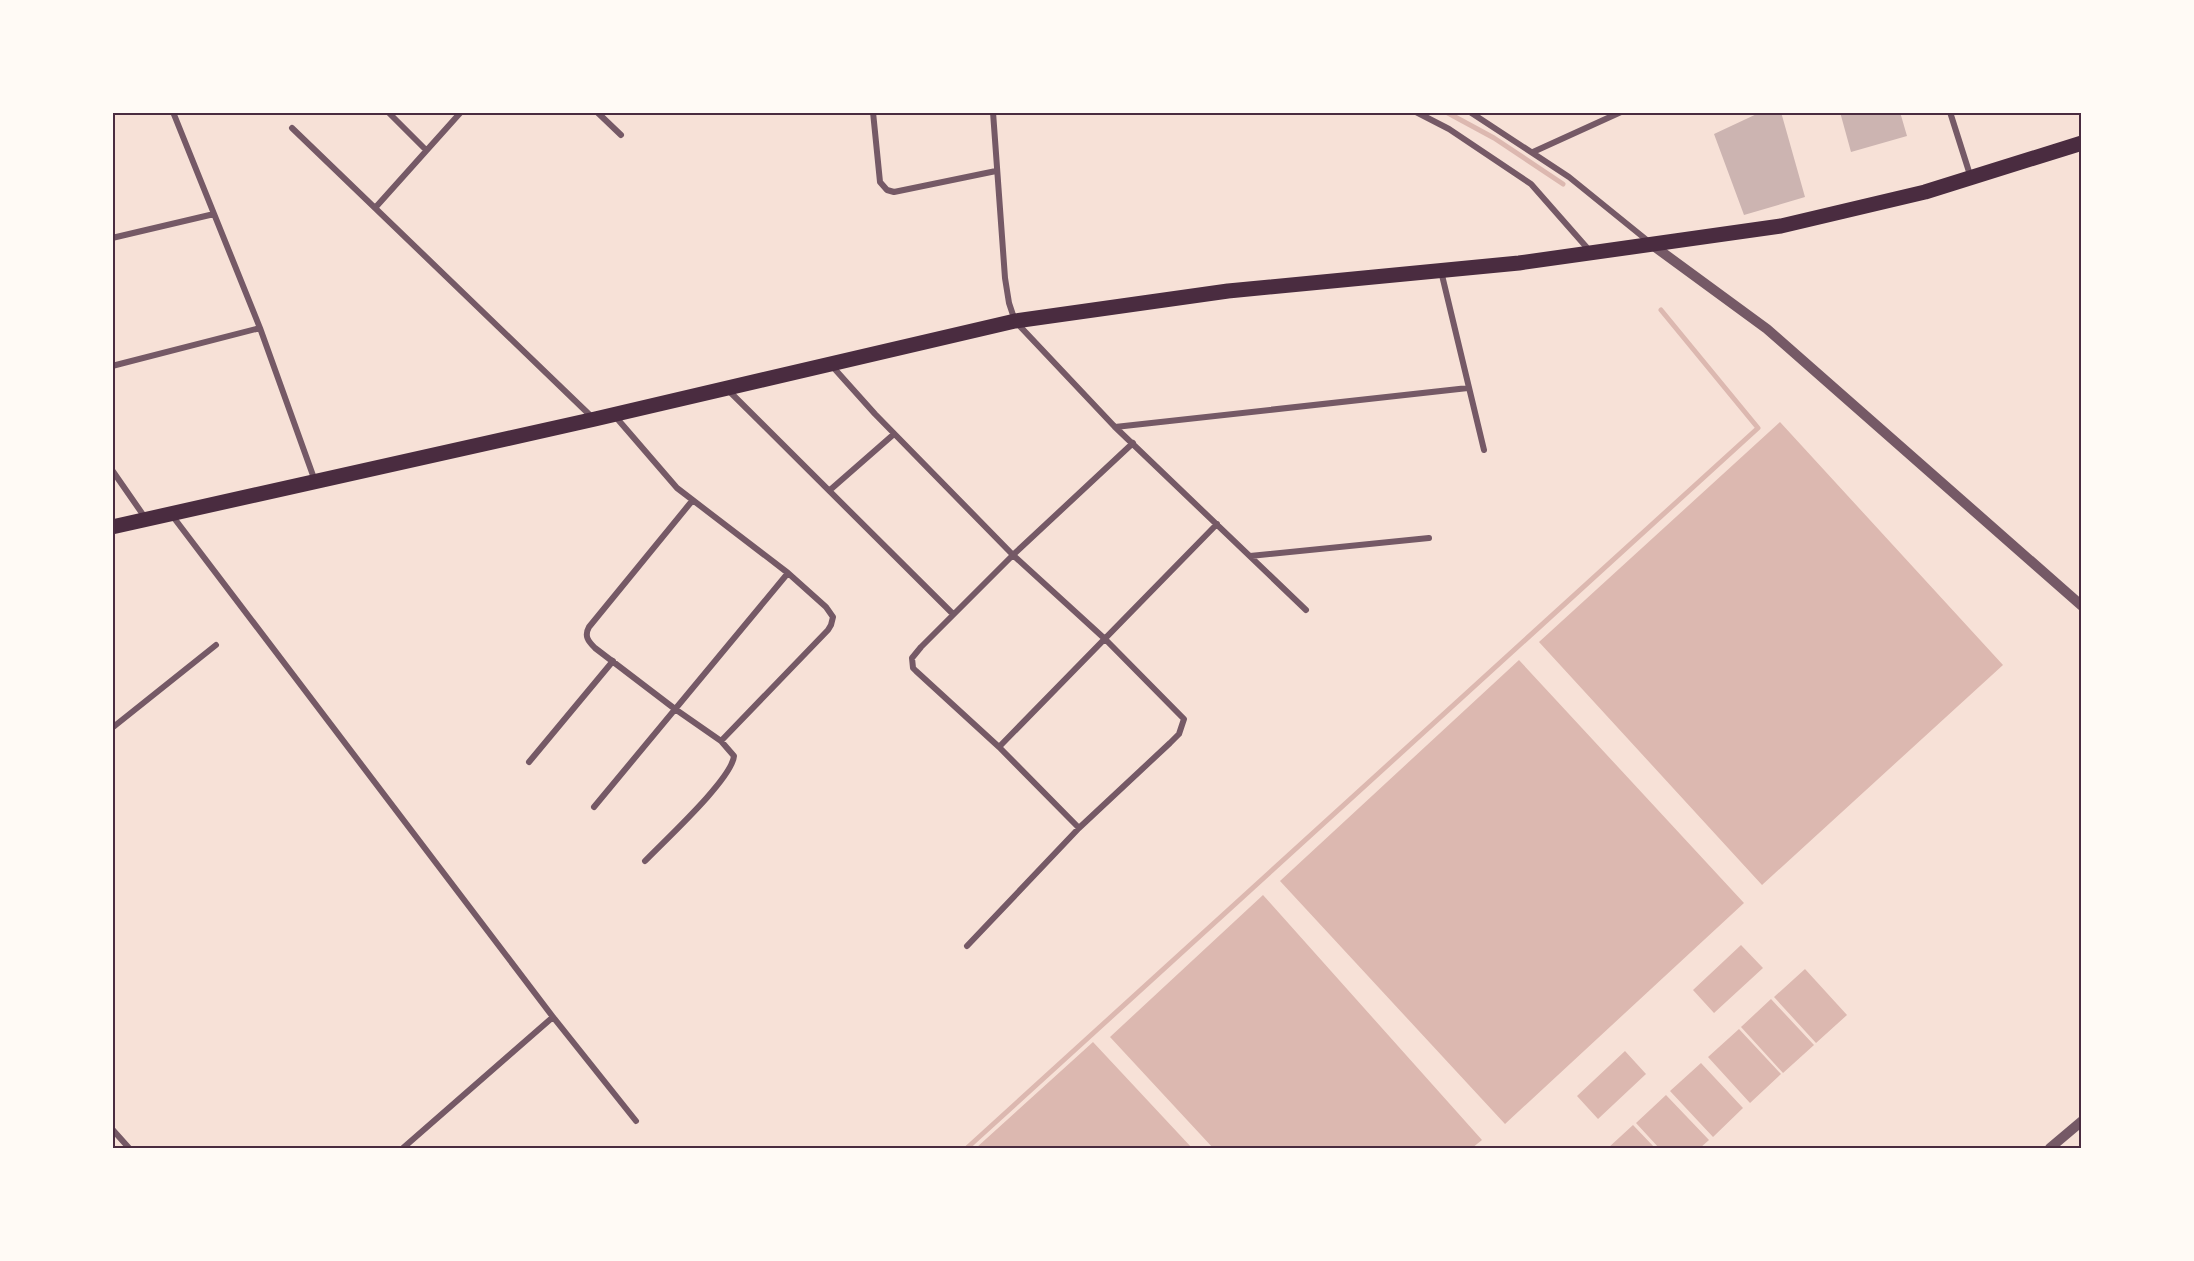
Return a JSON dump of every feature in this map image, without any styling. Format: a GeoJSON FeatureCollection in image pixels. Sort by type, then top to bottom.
{"type":"FeatureCollection","features":[{"type":"Feature","properties":{"kind":"main road"},"geometry":{"type":"LineString","coordinates":[[112,527],[614,415],[1015,321],[1228,291],[1440,271],[1592,253],[1781,226],[1925,192],[2082,143]]}},
{"type":"Feature","properties":{"kind":"street"},"geometry":{"type":"LineString","coordinates":[[173,112],[260,328],[315,481]]}},
{"type":"Feature","properties":{"kind":"street"},"geometry":{"type":"LineString","coordinates":[[388,112],[426,150]]}},
{"type":"Feature","properties":{"kind":"street"},"geometry":{"type":"LineString","coordinates":[[375,208],[460,112]]}},
{"type":"Feature","properties":{"kind":"street"},"geometry":{"type":"LineString","coordinates":[[597,112],[621,135]]}},
{"type":"Feature","properties":{"kind":"street"},"geometry":{"type":"LineString","coordinates":[[873,112],[880,182],[887,190],[894,192],[996,171]]}},
{"type":"Feature","properties":{"kind":"street"},"geometry":{"type":"LineString","coordinates":[[993,112],[1005,278],[1015,321],[1115,427],[1306,610]]}},
{"type":"Feature","properties":{"kind":"street"},"geometry":{"type":"LineString","coordinates":[[1416,112],[1449,129],[1532,184],[1592,253]]}},
{"type":"Feature","properties":{"kind":"street"},"geometry":{"type":"LineString","coordinates":[[1470,112],[1569,177],[1651,243],[1767,329],[2082,606]]}},
{"type":"Feature","properties":{"kind":"street"},"geometry":{"type":"LineString","coordinates":[[1533,152],[1621,112]]}},
{"type":"Feature","properties":{"kind":"street"},"geometry":{"type":"LineString","coordinates":[[1950,112],[1971,179]]}},
{"type":"Feature","properties":{"kind":"street"},"geometry":{"type":"LineString","coordinates":[[292,128],[595,419]]}},
{"type":"Feature","properties":{"kind":"street"},"geometry":{"type":"LineString","coordinates":[[112,238],[214,214]]}},
{"type":"Feature","properties":{"kind":"street"},"geometry":{"type":"LineString","coordinates":[[1440,271],[1484,450]]}},
{"type":"Feature","properties":{"kind":"street"},"geometry":{"type":"LineString","coordinates":[[112,366],[260,328]]}},
{"type":"Feature","properties":{"kind":"street"},"geometry":{"type":"LineString","coordinates":[[831,364],[894,434],[1013,555],[1105,639],[1182,715],[1184,723],[1170,744],[1079,828],[967,946]]}},
{"type":"Feature","properties":{"kind":"street"},"geometry":{"type":"LineString","coordinates":[[725,388],[953,614]]}},
{"type":"Feature","properties":{"kind":"street"},"geometry":{"type":"LineString","coordinates":[[1115,427],[1468,388]]}},
{"type":"Feature","properties":{"kind":"street"},"geometry":{"type":"LineString","coordinates":[[614,415],[665,475],[692,501],[788,573],[826,607],[833,617],[831,625],[721,741]]}},
{"type":"Feature","properties":{"kind":"street"},"geometry":{"type":"LineString","coordinates":[[830,490],[894,434]]}},
{"type":"Feature","properties":{"kind":"street"},"geometry":{"type":"LineString","coordinates":[[1079,828],[999,747],[914,668],[912,658],[1013,555],[1133,443]]}},
{"type":"Feature","properties":{"kind":"street"},"geometry":{"type":"LineString","coordinates":[[112,470],[146,519]]}},
{"type":"Feature","properties":{"kind":"street"},"geometry":{"type":"LineString","coordinates":[[645,861],[715,788],[730,768],[734,756],[721,741],[675,709],[590,643],[586,637],[588,630],[692,501]]}},
{"type":"Feature","properties":{"kind":"street"},"geometry":{"type":"LineString","coordinates":[[171,514],[553,1017],[636,1121]]}},
{"type":"Feature","properties":{"kind":"street"},"geometry":{"type":"LineString","coordinates":[[999,747],[1217,524]]}},
{"type":"Feature","properties":{"kind":"street"},"geometry":{"type":"LineString","coordinates":[[1250,556],[1429,538]]}},
{"type":"Feature","properties":{"kind":"street"},"geometry":{"type":"LineString","coordinates":[[594,807],[788,573]]}},
{"type":"Feature","properties":{"kind":"street"},"geometry":{"type":"LineString","coordinates":[[112,728],[216,645]]}},
{"type":"Feature","properties":{"kind":"street"},"geometry":{"type":"LineString","coordinates":[[530,762],[613,661]]}},
{"type":"Feature","properties":{"kind":"street"},"geometry":{"type":"LineString","coordinates":[[403,1149],[553,1017]]}},
{"type":"Feature","properties":{"kind":"street"},"geometry":{"type":"LineString","coordinates":[[2050,1149],[2082,1121]]}},
{"type":"Feature","properties":{"kind":"street"},"geometry":{"type":"LineString","coordinates":[[113,1130],[129,1149]]}},
{"type":"Feature","properties":{"kind":"shaded area"},"geometry":{"type":"Polygon","coordinates":[[[1780,422],[2003,665],[1762,885],[1539,642],[1780,422]]]}},
{"type":"Feature","properties":{"kind":"shaded area"},"geometry":{"type":"Polygon","coordinates":[[[1519,660],[1744,903],[1505,1124],[1280,881],[1519,660]]]}},
{"type":"Feature","properties":{"kind":"shaded area"},"geometry":{"type":"Polygon","coordinates":[[[1263,895],[1482,1140],[1472,1148],[1213,1148],[1110,1037],[1263,895]]]}},
{"type":"Feature","properties":{"kind":"shaded area"},"geometry":{"type":"Polygon","coordinates":[[[1741,945],[1763,968],[1714,1013],[1693,990],[1741,945]]]}},
{"type":"Feature","properties":{"kind":"shaded area"},"geometry":{"type":"Polygon","coordinates":[[[1805,969],[1847,1015],[1816,1043],[1774,997],[1805,969]]]}},
{"type":"Feature","properties":{"kind":"shaded area"},"geometry":{"type":"Polygon","coordinates":[[[1771,999],[1814,1045],[1783,1073],[1741,1027],[1771,999]]]}},
{"type":"Feature","properties":{"kind":"shaded area"},"geometry":{"type":"Polygon","coordinates":[[[1739,1029],[1781,1074],[1750,1103],[1708,1057],[1739,1029]]]}},
{"type":"Feature","properties":{"kind":"shaded area"},"geometry":{"type":"Polygon","coordinates":[[[1093,1042],[1192,1148],[976,1148],[1093,1042]]]}},
{"type":"Feature","properties":{"kind":"shaded area"},"geometry":{"type":"Polygon","coordinates":[[[1625,1051],[1646,1074],[1598,1119],[1577,1096],[1625,1051]]]}},
{"type":"Feature","properties":{"kind":"shaded area"},"geometry":{"type":"Polygon","coordinates":[[[1701,1063],[1743,1108],[1713,1137],[1670,1091],[1701,1063]]]}},
{"type":"Feature","properties":{"kind":"shaded area"},"geometry":{"type":"Polygon","coordinates":[[[1666,1095],[1709,1140],[1700,1148],[1659,1148],[1636,1123],[1666,1095]]]}},
{"type":"Feature","properties":{"kind":"shaded area"},"geometry":{"type":"Polygon","coordinates":[[[1633,1125],[1655,1148],[1608,1148],[1633,1125]]]}},
{"type":"Feature","properties":{"kind":"building"},"geometry":{"type":"Polygon","coordinates":[[[1761,112],[1781,112],[1805,197],[1744,215],[1714,134],[1761,112]]]}},
{"type":"Feature","properties":{"kind":"building"},"geometry":{"type":"Polygon","coordinates":[[[1840,112],[1900,112],[1907,136],[1851,152],[1840,112]]]}},
{"type":"Feature","properties":{"kind":"waterway"},"geometry":{"type":"LineString","coordinates":[[1446,112],[1494,138],[1563,184]]}},
{"type":"Feature","properties":{"kind":"waterway"},"geometry":{"type":"LineString","coordinates":[[967,1148],[1758,428],[1661,310]]}}]}
